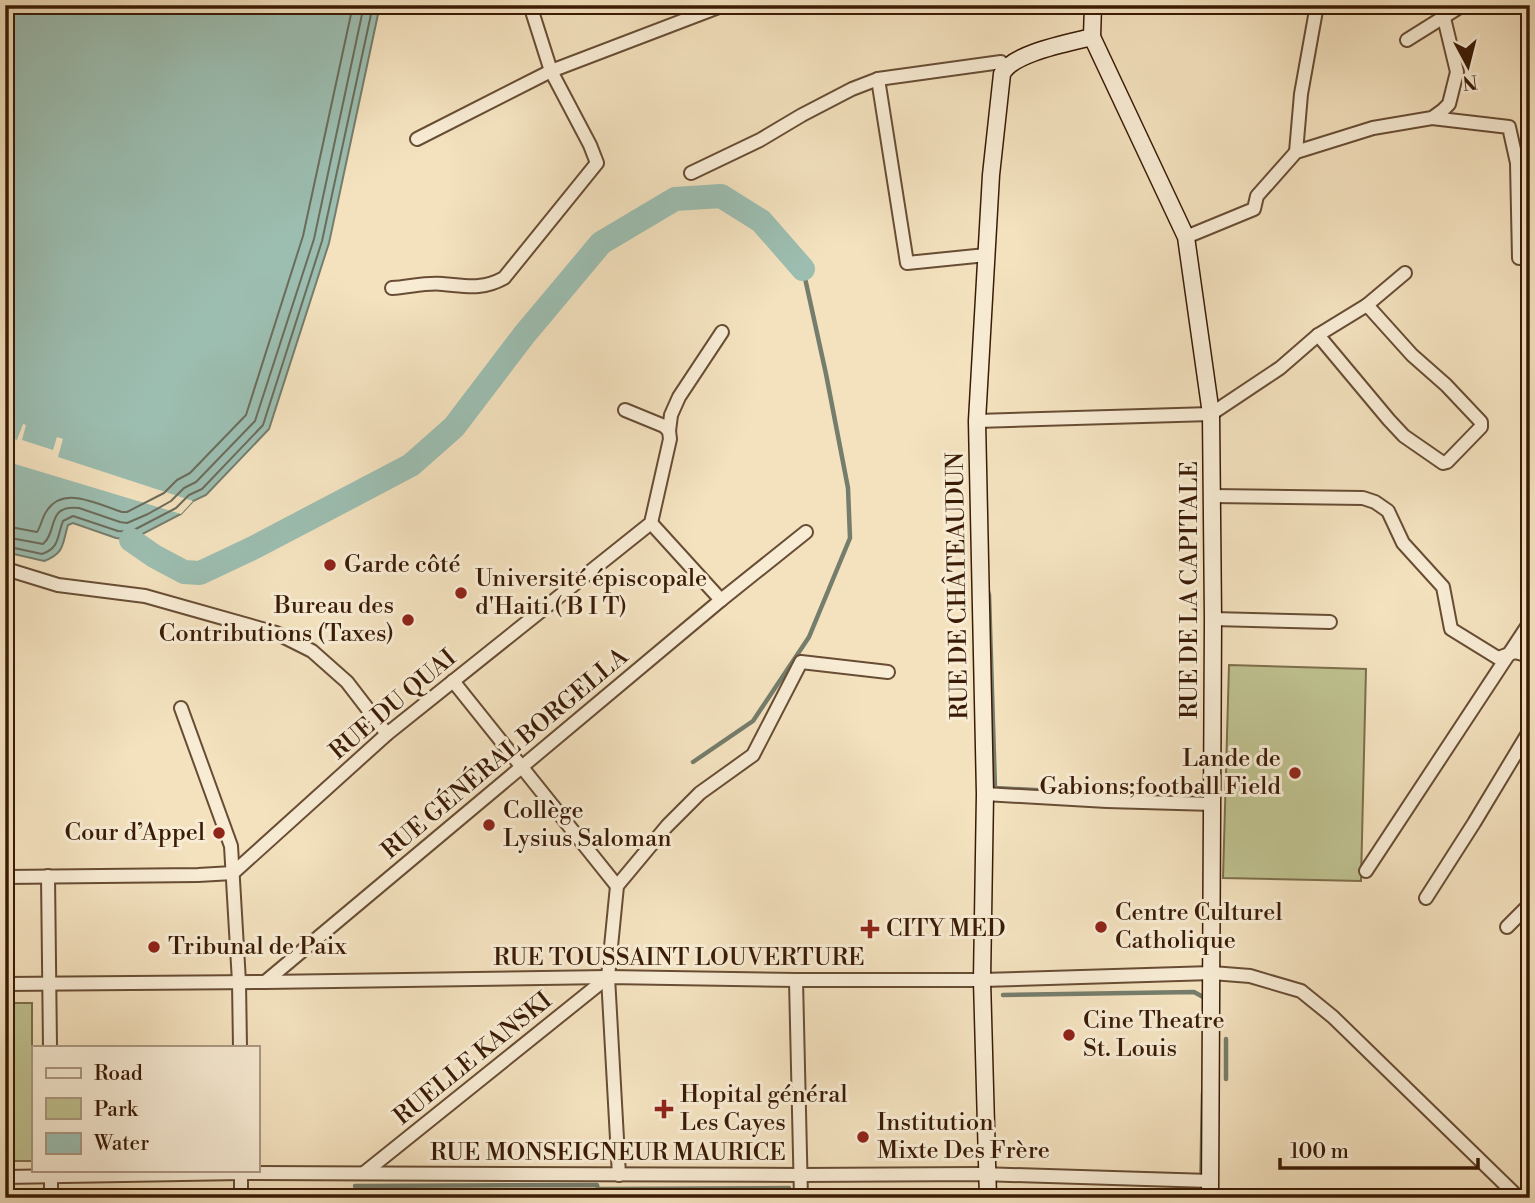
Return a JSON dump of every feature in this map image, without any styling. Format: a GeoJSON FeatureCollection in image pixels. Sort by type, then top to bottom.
{"type":"FeatureCollection","features":[{"type":"Feature","properties":{"kind":"street"},"geometry":{"type":"LineString","coordinates":[[392,288],[443,284],[481,286],[504,278],[597,163],[551,71],[530,5]]}},
{"type":"Feature","properties":{"kind":"street"},"geometry":{"type":"LineString","coordinates":[[417,139],[551,71],[724,5]]}},
{"type":"Feature","properties":{"kind":"street","name":"RUE DE LA CAPITALE"},"geometry":{"type":"LineString","coordinates":[[1093,5],[1092,37],[1186,237],[1211,414],[1213,804],[1210,1198]]}},
{"type":"Feature","properties":{"kind":"street"},"geometry":{"type":"LineString","coordinates":[[1296,152],[1301,94],[1317,5]]}},
{"type":"Feature","properties":{"kind":"street"},"geometry":{"type":"LineString","coordinates":[[1407,40],[1463,5]]}},
{"type":"Feature","properties":{"kind":"street"},"geometry":{"type":"LineString","coordinates":[[1432,118],[1449,104],[1457,72],[1444,18]]}},
{"type":"Feature","properties":{"kind":"street"},"geometry":{"type":"LineString","coordinates":[[691,173],[761,140],[852,89],[878,79],[1001,62],[1005,67],[1020,57],[1092,37]]}},
{"type":"Feature","properties":{"kind":"street","name":"RUE DE CHÂTEAUDUN"},"geometry":{"type":"LineString","coordinates":[[988,1198],[982,979],[985,794],[977,421],[992,162],[1005,67]]}},
{"type":"Feature","properties":{"kind":"street"},"geometry":{"type":"LineString","coordinates":[[878,79],[906,263],[986,255]]}},
{"type":"Feature","properties":{"kind":"street"},"geometry":{"type":"LineString","coordinates":[[1186,237],[1254,209],[1257,196],[1296,152],[1373,128],[1432,118],[1509,127],[1517,163],[1519,258]]}},
{"type":"Feature","properties":{"kind":"street"},"geometry":{"type":"LineString","coordinates":[[977,421],[1211,414],[1280,368],[1318,335],[1367,305],[1405,273]]}},
{"type":"Feature","properties":{"kind":"street"},"geometry":{"type":"LineString","coordinates":[[1318,335],[1405,436],[1443,463],[1447,462],[1481,427],[1481,422],[1446,385],[1412,355],[1367,305]]}},
{"type":"Feature","properties":{"kind":"street"},"geometry":{"type":"LineString","coordinates":[[668,431],[679,397],[722,332]]}},
{"type":"Feature","properties":{"kind":"street"},"geometry":{"type":"LineString","coordinates":[[625,410],[664,426],[668,431],[670,439],[651,523],[721,600]]}},
{"type":"Feature","properties":{"kind":"street"},"geometry":{"type":"LineString","coordinates":[[1212,496],[1363,498],[1376,502],[1388,511],[1403,543],[1443,587],[1451,629],[1498,658],[1515,652],[1530,656]]}},
{"type":"Feature","properties":{"kind":"street","name":"RUE DU QUAI"},"geometry":{"type":"LineString","coordinates":[[233,873],[387,734],[651,523]]}},
{"type":"Feature","properties":{"kind":"street","name":"RUE GÉNÉRAL BORGELLA"},"geometry":{"type":"LineString","coordinates":[[265,982],[806,532]]}},
{"type":"Feature","properties":{"kind":"street"},"geometry":{"type":"LineString","coordinates":[[6,569],[58,585],[145,596],[276,633],[312,651],[347,682],[387,734]]}},
{"type":"Feature","properties":{"kind":"street"},"geometry":{"type":"LineString","coordinates":[[1213,619],[1330,622]]}},
{"type":"Feature","properties":{"kind":"street"},"geometry":{"type":"LineString","coordinates":[[1366,871],[1530,622]]}},
{"type":"Feature","properties":{"kind":"street"},"geometry":{"type":"LineString","coordinates":[[619,1175],[608,977],[617,886],[667,826],[700,793],[753,755],[801,662],[888,672]]}},
{"type":"Feature","properties":{"kind":"street"},"geometry":{"type":"LineString","coordinates":[[453,681],[617,886]]}},
{"type":"Feature","properties":{"kind":"street"},"geometry":{"type":"LineString","coordinates":[[181,708],[231,846],[240,1046]]}},
{"type":"Feature","properties":{"kind":"street"},"geometry":{"type":"LineString","coordinates":[[1426,898],[1530,730]]}},
{"type":"Feature","properties":{"kind":"street"},"geometry":{"type":"LineString","coordinates":[[985,794],[1213,804]]}},
{"type":"Feature","properties":{"kind":"street"},"geometry":{"type":"LineString","coordinates":[[5,877],[233,873]]}},
{"type":"Feature","properties":{"kind":"street"},"geometry":{"type":"LineString","coordinates":[[48,876],[50,1046]]}},
{"type":"Feature","properties":{"kind":"street"},"geometry":{"type":"LineString","coordinates":[[1507,928],[1530,904]]}},
{"type":"Feature","properties":{"kind":"street","name":"RUE TOUSSAINT LOUVERTURE"},"geometry":{"type":"LineString","coordinates":[[5,984],[608,977],[982,979],[1212,972],[1250,976],[1301,991],[1333,1017],[1519,1198]]}},
{"type":"Feature","properties":{"kind":"street","name":"RUELLE KANSKI"},"geometry":{"type":"LineString","coordinates":[[364,1173],[608,977]]}},
{"type":"Feature","properties":{"kind":"street"},"geometry":{"type":"LineString","coordinates":[[796,980],[801,1198]]}},
{"type":"Feature","properties":{"kind":"street","name":"RUE MONSEIGNEUR MAURICE"},"geometry":{"type":"LineString","coordinates":[[259,1171],[619,1175],[988,1174],[1210,1181]]}},
{"type":"Feature","properties":{"kind":"street","name":"RUE MONSEIGNEUR MAURICE"},"geometry":{"type":"LineString","coordinates":[[5,1177],[51,1173],[146,1172]]}},
{"type":"Feature","properties":{"kind":"street"},"geometry":{"type":"LineString","coordinates":[[241,1172],[241,1198]]}},
{"type":"Feature","properties":{"kind":"street"},"geometry":{"type":"LineString","coordinates":[[51,1173],[51,1198]]}},
{"type":"Feature","properties":{"kind":"green space","name":"Lande de Gabions;football Field"},"geometry":{"type":"Polygon","coordinates":[[[1229,665],[1366,669],[1361,881],[1223,878],[1229,665]]]}},
{"type":"Feature","properties":{"kind":"green space"},"geometry":{"type":"Polygon","coordinates":[[[5,1003],[32,1003],[32,1161],[5,1161],[5,1003]]]}},
{"type":"Feature","properties":{"kind":"water"},"geometry":{"type":"Polygon","coordinates":[[[5,5],[380,5],[329,243],[269,429],[206,495],[193,501],[181,514],[131,540],[116,538],[73,523],[68,525],[56,555],[44,561],[5,552],[5,5]]]}},
{"type":"Feature","properties":{"kind":"pier"},"geometry":{"type":"Polygon","coordinates":[[[23,424],[26,425],[22,440],[53,450],[57,437],[63,439],[58,457],[193,501],[181,514],[5,461],[5,436],[17,440],[23,424]]]}},
{"type":"Feature","properties":{"kind":"waterway"},"geometry":{"type":"LineString","coordinates":[[131,540],[184,572],[200,573],[411,465],[454,427],[524,335],[601,243],[675,199],[721,196],[761,221],[803,269]]}},
{"type":"Feature","properties":{"kind":"waterway"},"geometry":{"type":"LineString","coordinates":[[693,762],[753,721],[809,637],[850,538],[848,488],[803,269]]}},
{"type":"Feature","properties":{"kind":"waterway"},"geometry":{"type":"LineString","coordinates":[[987,588],[995,788],[1146,796]]}},
{"type":"Feature","properties":{"kind":"waterway"},"geometry":{"type":"LineString","coordinates":[[1003,995],[1194,992],[1205,1000]]}},
{"type":"Feature","properties":{"kind":"waterway"},"geometry":{"type":"LineString","coordinates":[[1226,1039],[1226,1079]]}},
{"type":"Feature","properties":{"kind":"waterway"},"geometry":{"type":"LineString","coordinates":[[1201,1198],[1203,1093]]}},
{"type":"Feature","properties":{"kind":"waterway"},"geometry":{"type":"LineString","coordinates":[[355,1186],[597,1185],[598,1189],[789,1188],[789,1198]]}},
{"type":"Feature","properties":{"kind":"place","name":"Garde côté"},"geometry":{"type":"Point","coordinates":[330,565]}},
{"type":"Feature","properties":{"kind":"place","name":"Université épiscopale d'Haiti ( B I T)"},"geometry":{"type":"Point","coordinates":[461,593]}},
{"type":"Feature","properties":{"kind":"place","name":"Bureau des Contributions (Taxes)"},"geometry":{"type":"Point","coordinates":[408,620]}},
{"type":"Feature","properties":{"kind":"place","name":"Lande de Gabions;football Field"},"geometry":{"type":"Point","coordinates":[1295,773]}},
{"type":"Feature","properties":{"kind":"place","name":"Collège Lysius Saloman"},"geometry":{"type":"Point","coordinates":[489,825]}},
{"type":"Feature","properties":{"kind":"place","name":"Cour d’Appel"},"geometry":{"type":"Point","coordinates":[219,833]}},
{"type":"Feature","properties":{"kind":"place","name":"Centre Culturel Catholique"},"geometry":{"type":"Point","coordinates":[1101,927]}},
{"type":"Feature","properties":{"kind":"place","name":"CITY MED"},"geometry":{"type":"Point","coordinates":[870,929]}},
{"type":"Feature","properties":{"kind":"place","name":"Tribunal de Paix"},"geometry":{"type":"Point","coordinates":[154,947]}},
{"type":"Feature","properties":{"kind":"place","name":"Cine Theatre St. Louis"},"geometry":{"type":"Point","coordinates":[1069,1035]}},
{"type":"Feature","properties":{"kind":"place","name":"Hopital général Les Cayes"},"geometry":{"type":"Point","coordinates":[664,1109]}},
{"type":"Feature","properties":{"kind":"place","name":"Institution Mixte Des Frère"},"geometry":{"type":"Point","coordinates":[863,1137]}}]}
